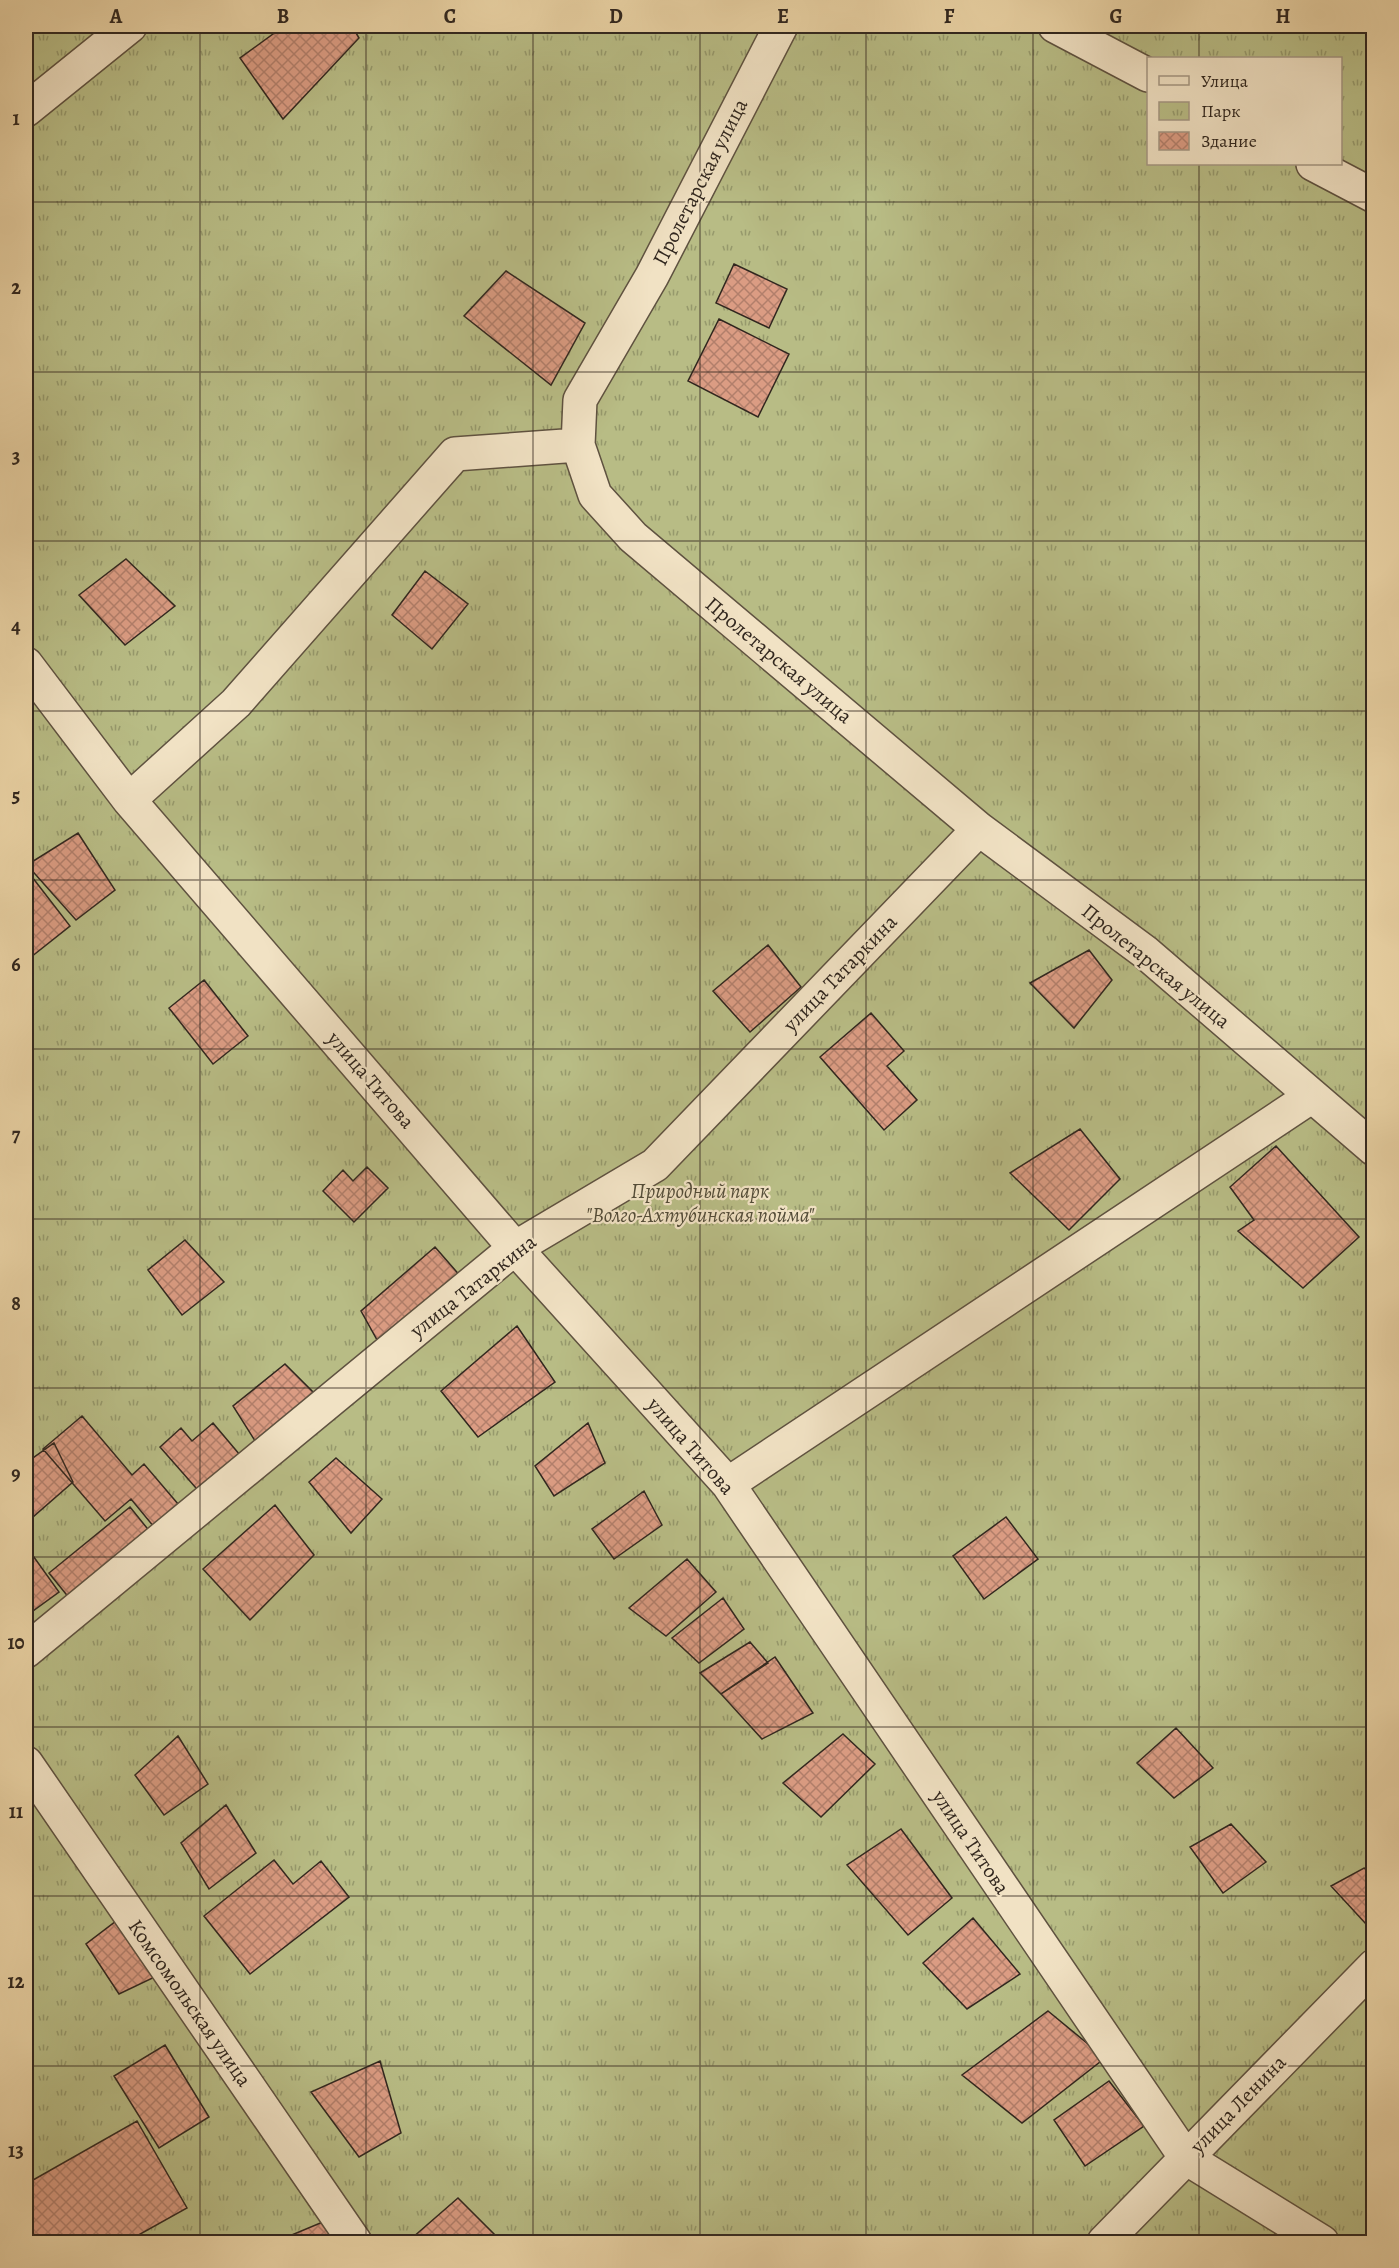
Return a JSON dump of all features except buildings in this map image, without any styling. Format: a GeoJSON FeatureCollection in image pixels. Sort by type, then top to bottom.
{"type":"FeatureCollection","features":[{"type":"Feature","properties":{"kind":"street"},"geometry":{"type":"LineString","coordinates":[[26,110],[130,26]]}},
{"type":"Feature","properties":{"kind":"street","name":"Пролетарская улица"},"geometry":{"type":"LineString","coordinates":[[781,26],[652,276],[580,399],[578,445],[595,495],[633,537],[979,829],[1145,952],[1374,1149]]}},
{"type":"Feature","properties":{"kind":"street"},"geometry":{"type":"LineString","coordinates":[[1055,26],[1147,74]]}},
{"type":"Feature","properties":{"kind":"street"},"geometry":{"type":"LineString","coordinates":[[1315,165],[1374,196]]}},
{"type":"Feature","properties":{"kind":"street"},"geometry":{"type":"LineString","coordinates":[[129,800],[236,703],[455,454],[578,445]]}},
{"type":"Feature","properties":{"kind":"street","name":"улица Титова"},"geometry":{"type":"LineString","coordinates":[[26,663],[129,800],[515,1248],[728,1484],[1186,2158],[1322,2242]]}},
{"type":"Feature","properties":{"kind":"street","name":"улица Татаркина"},"geometry":{"type":"LineString","coordinates":[[26,1652],[515,1248],[655,1165],[979,829]]}},
{"type":"Feature","properties":{"kind":"street"},"geometry":{"type":"LineString","coordinates":[[728,1484],[1312,1096]]}},
{"type":"Feature","properties":{"kind":"street","name":"Комсомольская улица"},"geometry":{"type":"LineString","coordinates":[[26,1763],[355,2242]]}},
{"type":"Feature","properties":{"kind":"street","name":"улица Ленина"},"geometry":{"type":"LineString","coordinates":[[1104,2242],[1374,1966]]}},
{"type":"Feature","properties":{"kind":"green space","name":"Природный парк \"Волго-Ахтубинская пойма\""},"geometry":{"type":"Polygon","coordinates":[[[26,26],[1373,26],[1373,2242],[26,2242],[26,26]]]}}]}
